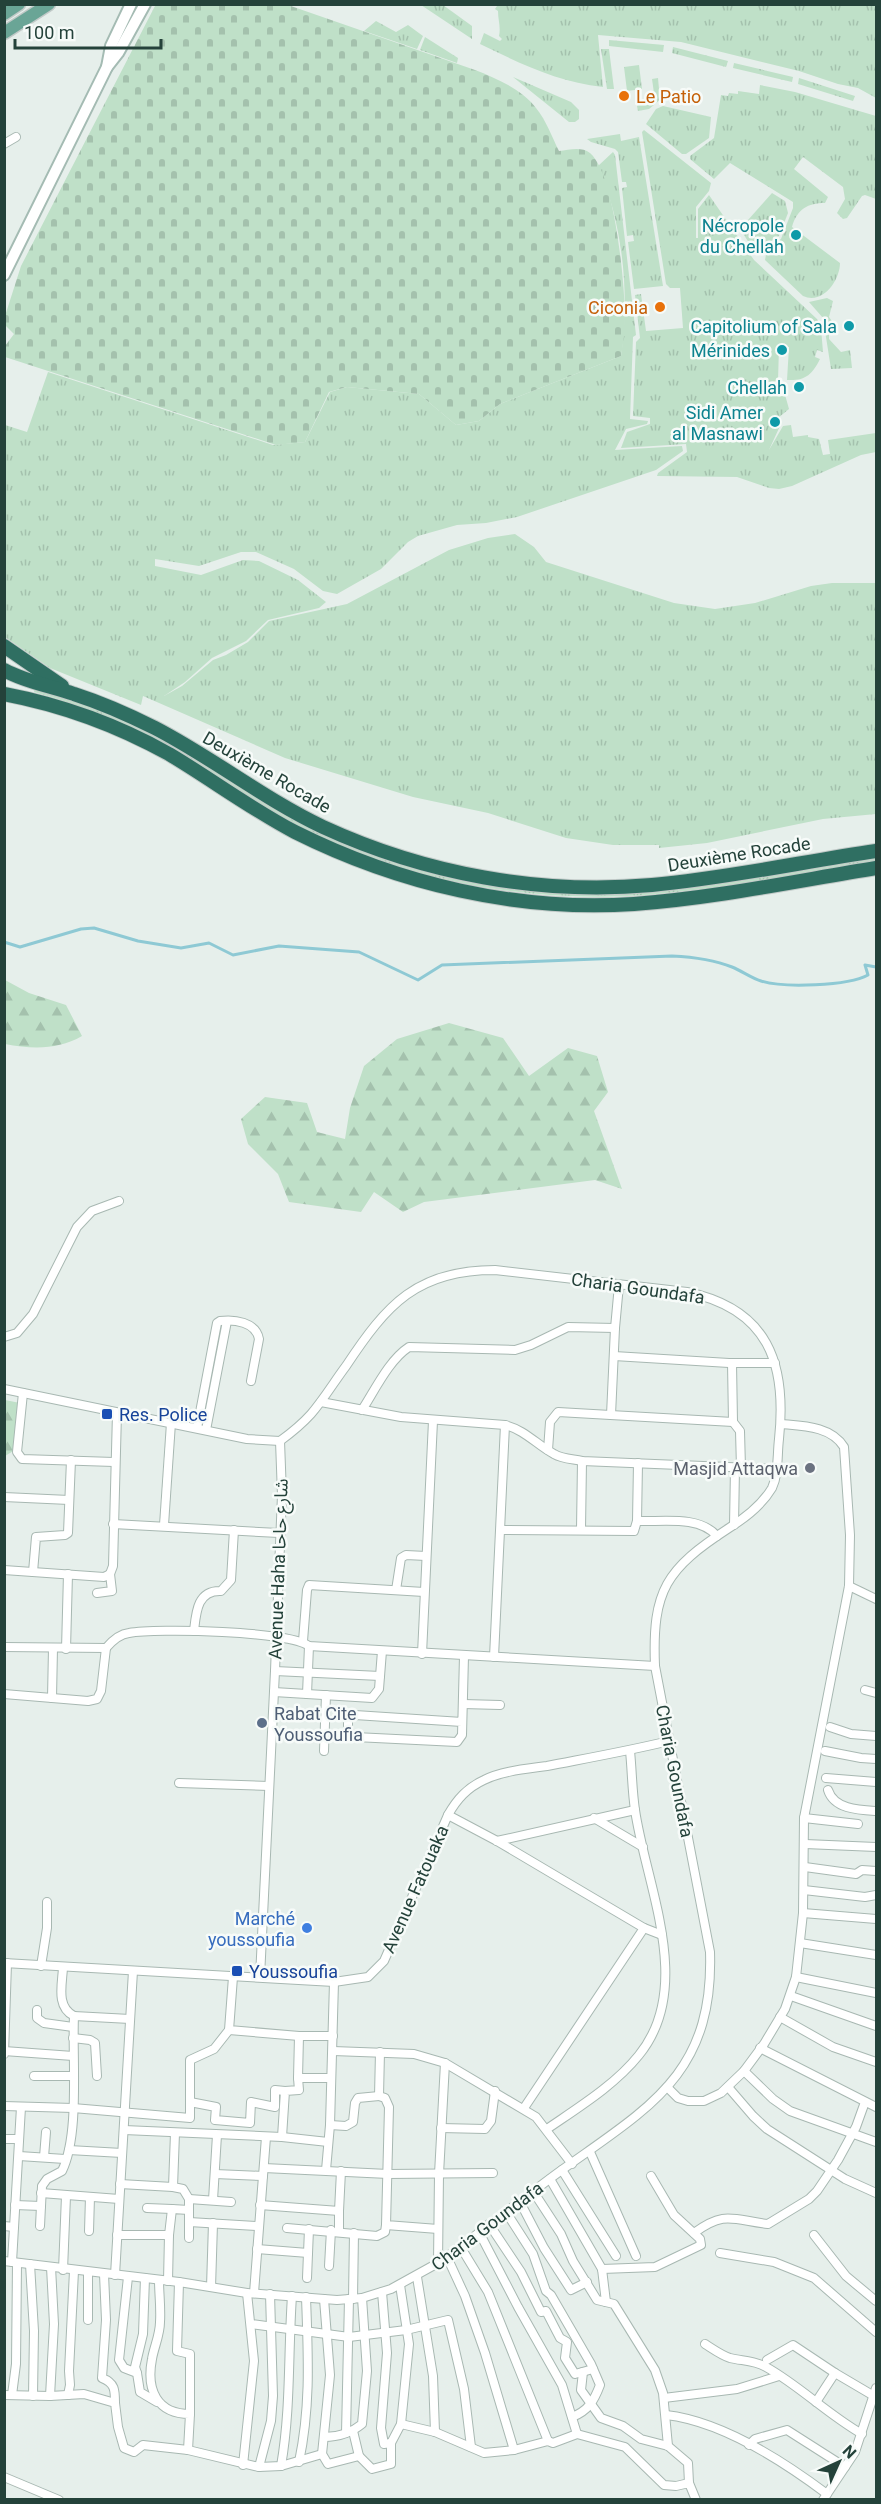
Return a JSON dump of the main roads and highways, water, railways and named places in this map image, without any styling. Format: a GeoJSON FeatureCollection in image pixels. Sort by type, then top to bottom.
{"type":"FeatureCollection","features":[{"type":"Feature","properties":{"kind":"highway"},"geometry":{"type":"LineString","coordinates":[[4,646],[77,695]]}},
{"type":"Feature","properties":{"kind":"highway","name":"Deuxième Rocade"},"geometry":{"type":"LineString","coordinates":[[4,670],[30,681],[77,695],[158,729],[274,801],[324,827],[402,857],[484,877],[567,886],[651,885],[876,851]]}},
{"type":"Feature","properties":{"kind":"highway","name":"Deuxième Rocade"},"geometry":{"type":"LineString","coordinates":[[4,694],[60,707],[121,730],[175,758],[268,817],[320,844],[392,872],[458,890],[544,903],[632,904],[690,898],[876,868]]}},
{"type":"Feature","properties":{"kind":"main road"},"geometry":{"type":"LineString","coordinates":[[4,14],[19,4]]}},
{"type":"Feature","properties":{"kind":"main road"},"geometry":{"type":"LineString","coordinates":[[4,33],[49,4]]}},
{"type":"Feature","properties":{"kind":"waterway"},"geometry":{"type":"LineString","coordinates":[[4,942],[20,947],[81,929],[94,928],[138,941],[181,948],[209,943],[233,955],[279,946],[359,952],[418,980],[442,965],[672,956],[717,962],[761,981],[784,985],[846,982],[868,975],[865,965],[876,967]]}},
{"type":"Feature","properties":{"kind":"place","name":"Le Patio"},"geometry":{"type":"Point","coordinates":[624,96]}},
{"type":"Feature","properties":{"kind":"place","name":"Nécropole du Chellah"},"geometry":{"type":"Point","coordinates":[796,235]}},
{"type":"Feature","properties":{"kind":"place","name":"Ciconia"},"geometry":{"type":"Point","coordinates":[660,307]}},
{"type":"Feature","properties":{"kind":"place","name":"Capitolium of Sala"},"geometry":{"type":"Point","coordinates":[849,326]}},
{"type":"Feature","properties":{"kind":"place","name":"Mérinides"},"geometry":{"type":"Point","coordinates":[782,350]}},
{"type":"Feature","properties":{"kind":"place","name":"Chellah"},"geometry":{"type":"Point","coordinates":[799,387]}},
{"type":"Feature","properties":{"kind":"place","name":"Sidi Amer al Masnawi"},"geometry":{"type":"Point","coordinates":[775,422]}},
{"type":"Feature","properties":{"kind":"place","name":"Res. Police"},"geometry":{"type":"Point","coordinates":[107,1414]}},
{"type":"Feature","properties":{"kind":"place","name":"Masjid Attaqwa"},"geometry":{"type":"Point","coordinates":[810,1468]}},
{"type":"Feature","properties":{"kind":"place","name":"Rabat Cite Youssoufia"},"geometry":{"type":"Point","coordinates":[262,1723]}},
{"type":"Feature","properties":{"kind":"place","name":"Marché youssoufia"},"geometry":{"type":"Point","coordinates":[307,1928]}},
{"type":"Feature","properties":{"kind":"place","name":"Youssoufia"},"geometry":{"type":"Point","coordinates":[237,1971]}}]}
